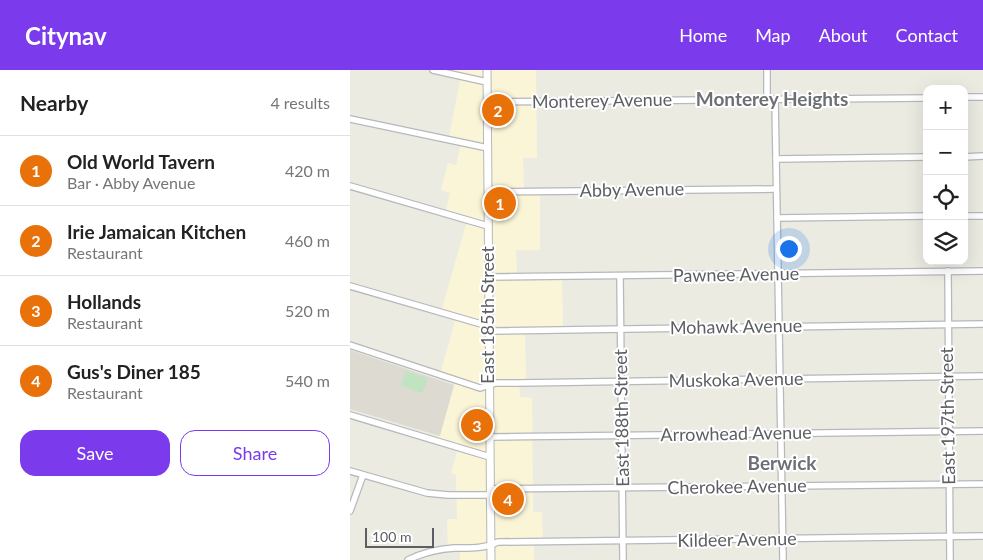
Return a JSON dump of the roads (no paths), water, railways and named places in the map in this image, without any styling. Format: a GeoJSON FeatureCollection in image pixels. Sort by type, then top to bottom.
{"type":"FeatureCollection","features":[{"type":"Feature","properties":{"kind":"street"},"geometry":{"type":"LineString","coordinates":[[433,70],[487,82]]}},
{"type":"Feature","properties":{"kind":"street","name":"East 185th Street"},"geometry":{"type":"LineString","coordinates":[[487,70],[491,560]]}},
{"type":"Feature","properties":{"kind":"street"},"geometry":{"type":"LineString","coordinates":[[767,70],[767,100]]}},
{"type":"Feature","properties":{"kind":"street"},"geometry":{"type":"LineString","coordinates":[[968,97],[983,97]]}},
{"type":"Feature","properties":{"kind":"street","name":"Monterey Avenue"},"geometry":{"type":"LineString","coordinates":[[487,102],[923,98]]}},
{"type":"Feature","properties":{"kind":"street"},"geometry":{"type":"LineString","coordinates":[[775,100],[783,560]]}},
{"type":"Feature","properties":{"kind":"street"},"geometry":{"type":"LineString","coordinates":[[350,119],[488,148]]}},
{"type":"Feature","properties":{"kind":"street"},"geometry":{"type":"LineString","coordinates":[[968,157],[983,156]]}},
{"type":"Feature","properties":{"kind":"street"},"geometry":{"type":"LineString","coordinates":[[776,159],[923,157]]}},
{"type":"Feature","properties":{"kind":"street"},"geometry":{"type":"LineString","coordinates":[[350,186],[488,226]]}},
{"type":"Feature","properties":{"kind":"street","name":"Abby Avenue"},"geometry":{"type":"LineString","coordinates":[[488,192],[776,189]]}},
{"type":"Feature","properties":{"kind":"street"},"geometry":{"type":"LineString","coordinates":[[777,218],[923,216]]}},
{"type":"Feature","properties":{"kind":"street"},"geometry":{"type":"LineString","coordinates":[[968,216],[983,216]]}},
{"type":"Feature","properties":{"kind":"street","name":"East 197th Street"},"geometry":{"type":"LineString","coordinates":[[948,271],[950,560]]}},
{"type":"Feature","properties":{"kind":"street","name":"Pawnee Avenue"},"geometry":{"type":"LineString","coordinates":[[488,277],[983,271]]}},
{"type":"Feature","properties":{"kind":"street","name":"East 188th Street"},"geometry":{"type":"LineString","coordinates":[[620,276],[623,560]]}},
{"type":"Feature","properties":{"kind":"street","name":"Mohawk Avenue"},"geometry":{"type":"LineString","coordinates":[[350,286],[488,328],[621,329],[983,324]]}},
{"type":"Feature","properties":{"kind":"street","name":"Muskoka Avenue"},"geometry":{"type":"LineString","coordinates":[[350,345],[480,388],[496,383],[983,376]]}},
{"type":"Feature","properties":{"kind":"street"},"geometry":{"type":"LineString","coordinates":[[350,415],[490,457]]}},
{"type":"Feature","properties":{"kind":"street","name":"Arrowhead Avenue"},"geometry":{"type":"LineString","coordinates":[[490,437],[983,431]]}},
{"type":"Feature","properties":{"kind":"street","name":"Cherokee Avenue"},"geometry":{"type":"LineString","coordinates":[[350,471],[428,493],[448,495],[623,488],[983,484]]}},
{"type":"Feature","properties":{"kind":"street"},"geometry":{"type":"LineString","coordinates":[[350,511],[363,475]]}},
{"type":"Feature","properties":{"kind":"street","name":"Kildeer Avenue"},"geometry":{"type":"LineString","coordinates":[[408,560],[439,550],[484,548],[498,542],[983,536]]}},
{"type":"Feature","properties":{"kind":"place","name":"Irie Jamaican Kitchen"},"geometry":{"type":"Point","coordinates":[498,110]}},
{"type":"Feature","properties":{"kind":"place","name":"Old World Tavern"},"geometry":{"type":"Point","coordinates":[500,203]}},
{"type":"Feature","properties":{"kind":"place","name":"Hollands"},"geometry":{"type":"Point","coordinates":[477,425]}},
{"type":"Feature","properties":{"kind":"place","name":"Gus's Diner 185"},"geometry":{"type":"Point","coordinates":[508,499]}},
{"type":"Feature","properties":{"kind":"district","name":"Monterey Heights"},"geometry":{"type":"Point","coordinates":[772,99]}},
{"type":"Feature","properties":{"kind":"district","name":"Berwick"},"geometry":{"type":"Point","coordinates":[782,463]}}]}
